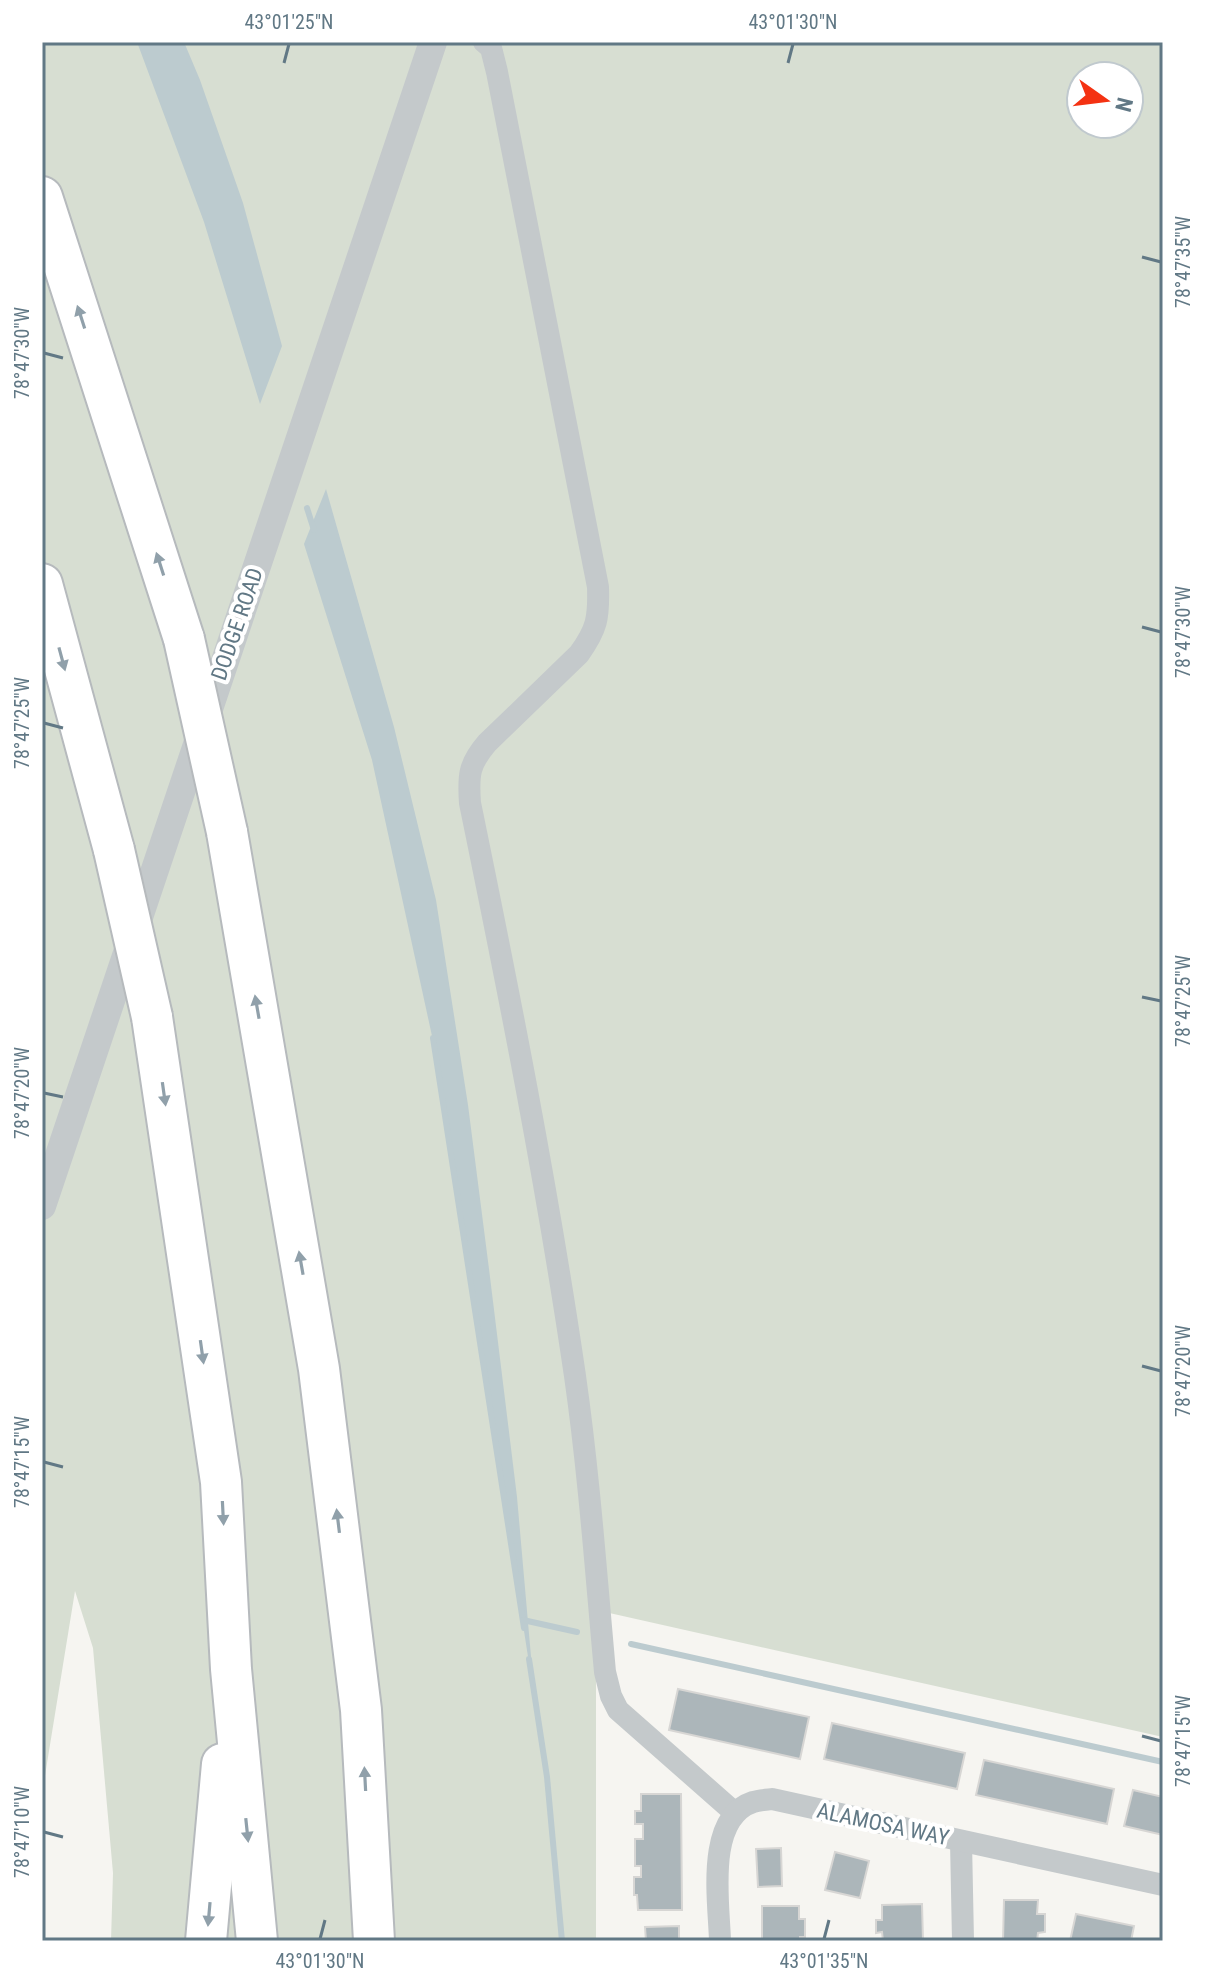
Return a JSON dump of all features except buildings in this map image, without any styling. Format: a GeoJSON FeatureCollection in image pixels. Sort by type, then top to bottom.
{"type":"FeatureCollection","features":[{"type":"Feature","properties":{"kind":"highway"},"geometry":{"type":"LineString","coordinates":[[42,197],[184,639],[227,832],[319,1369],[361,1710],[374,1941]]}},
{"type":"Feature","properties":{"kind":"highway"},"geometry":{"type":"LineString","coordinates":[[42,584],[114,850],[152,1017],[221,1482],[231,1669],[257,1941]]}},
{"type":"Feature","properties":{"kind":"highway"},"geometry":{"type":"LineString","coordinates":[[206,1941],[231,1669]]}},
{"type":"Feature","properties":{"kind":"highway"},"geometry":{"type":"LineString","coordinates":[[368,1828],[401,1941]]}},
{"type":"Feature","properties":{"kind":"street","name":"DODGE ROAD"},"geometry":{"type":"LineString","coordinates":[[42,1206],[433,42]]}},
{"type":"Feature","properties":{"kind":"street"},"geometry":{"type":"LineString","coordinates":[[484,42],[491,48],[500,88],[598,587],[599,614],[591,638],[579,654],[475,758],[468,779],[470,803],[528,1088],[575,1377],[589,1488],[605,1672],[618,1710],[735,1813],[723,1832],[718,1853],[720,1941]]}},
{"type":"Feature","properties":{"kind":"street","name":"ALAMOSA WAY"},"geometry":{"type":"LineString","coordinates":[[735,1813],[752,1802],[772,1799],[1163,1885]]}},
{"type":"Feature","properties":{"kind":"street"},"geometry":{"type":"LineString","coordinates":[[961,1841],[963,1941]]}},
{"type":"Feature","properties":{"kind":"shaded area"},"geometry":{"type":"Polygon","coordinates":[[[42,42],[1163,42],[1163,1737],[596,1610],[596,1941],[111,1941],[113,1873],[93,1648],[75,1591],[42,1794],[42,42]]]}},
{"type":"Feature","properties":{"kind":"shaded area"},"geometry":{"type":"Polygon","coordinates":[[[137,42],[184,42],[243,203],[282,346],[260,404],[204,222],[137,42]]]}},
{"type":"Feature","properties":{"kind":"shaded area"},"geometry":{"type":"Polygon","coordinates":[[[326,489],[394,727],[436,900],[468,1105],[489,1269],[517,1497],[535,1702],[432,1036],[372,760],[304,544],[326,489]]]}},
{"type":"Feature","properties":{"kind":"waterway"},"geometry":{"type":"LineString","coordinates":[[307,508],[314,530]]}},
{"type":"Feature","properties":{"kind":"waterway"},"geometry":{"type":"LineString","coordinates":[[433,1038],[524,1628]]}},
{"type":"Feature","properties":{"kind":"waterway"},"geometry":{"type":"LineString","coordinates":[[523,1620],[577,1632]]}},
{"type":"Feature","properties":{"kind":"waterway"},"geometry":{"type":"LineString","coordinates":[[631,1644],[1163,1762]]}},
{"type":"Feature","properties":{"kind":"waterway"},"geometry":{"type":"LineString","coordinates":[[529,1659],[547,1777],[562,1941]]}}]}
